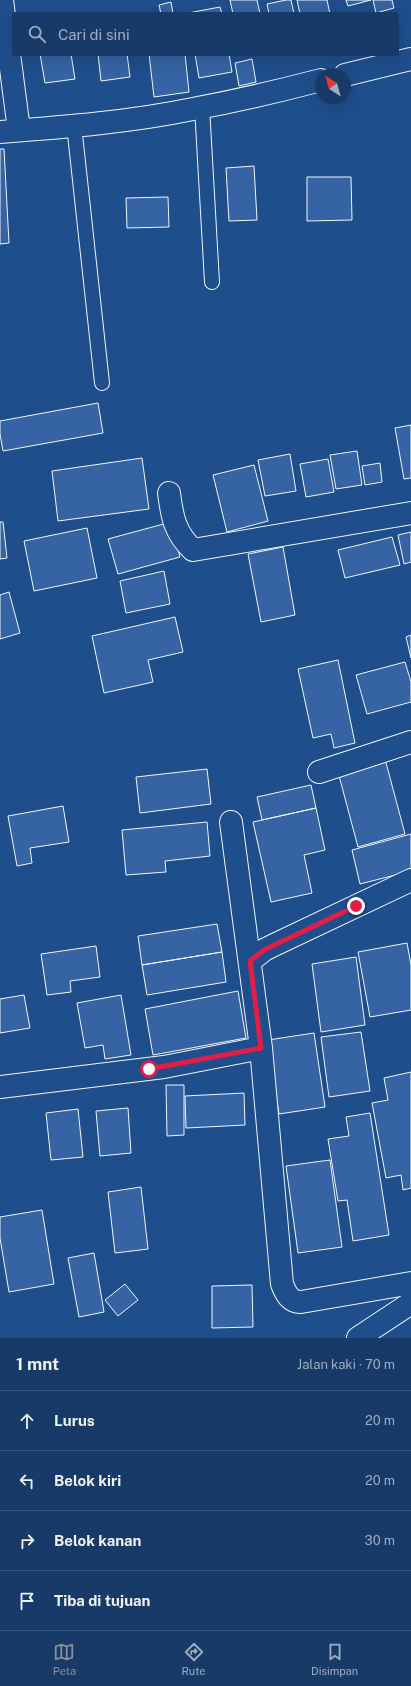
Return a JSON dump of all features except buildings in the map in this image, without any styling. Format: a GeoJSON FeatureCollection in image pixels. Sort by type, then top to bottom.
{"type":"FeatureCollection","features":[{"type":"Feature","properties":{"kind":"street"},"geometry":{"type":"LineString","coordinates":[[2,0],[9,131],[124,120],[237,100],[315,81]]}},
{"type":"Feature","properties":{"kind":"street"},"geometry":{"type":"LineString","coordinates":[[351,74],[411,59]]}},
{"type":"Feature","properties":{"kind":"street"},"geometry":{"type":"LineString","coordinates":[[169,493],[172,518],[183,541],[193,550],[411,513]]}},
{"type":"Feature","properties":{"kind":"street"},"geometry":{"type":"LineString","coordinates":[[319,772],[411,742]]}},
{"type":"Feature","properties":{"kind":"street"},"geometry":{"type":"LineString","coordinates":[[230,822],[261,1048],[282,1284],[286,1295],[295,1302],[301,1302],[411,1283]]}},
{"type":"Feature","properties":{"kind":"street"},"geometry":{"type":"LineString","coordinates":[[250,961],[264,950],[411,880]]}},
{"type":"Feature","properties":{"kind":"street"},"geometry":{"type":"LineString","coordinates":[[0,1087],[164,1067],[261,1048]]}},
{"type":"Feature","properties":{"kind":"street"},"geometry":{"type":"LineString","coordinates":[[358,1338],[411,1303]]}},
{"type":"Feature","properties":{"kind":"lane"},"geometry":{"type":"LineString","coordinates":[[202,107],[212,282]]}},
{"type":"Feature","properties":{"kind":"lane"},"geometry":{"type":"LineString","coordinates":[[74,125],[102,383]]}},
{"type":"Feature","properties":{"kind":"route"},"geometry":{"type":"LineString","coordinates":[[149,1069],[261,1048],[250,961],[264,950],[356,906]]}}]}
